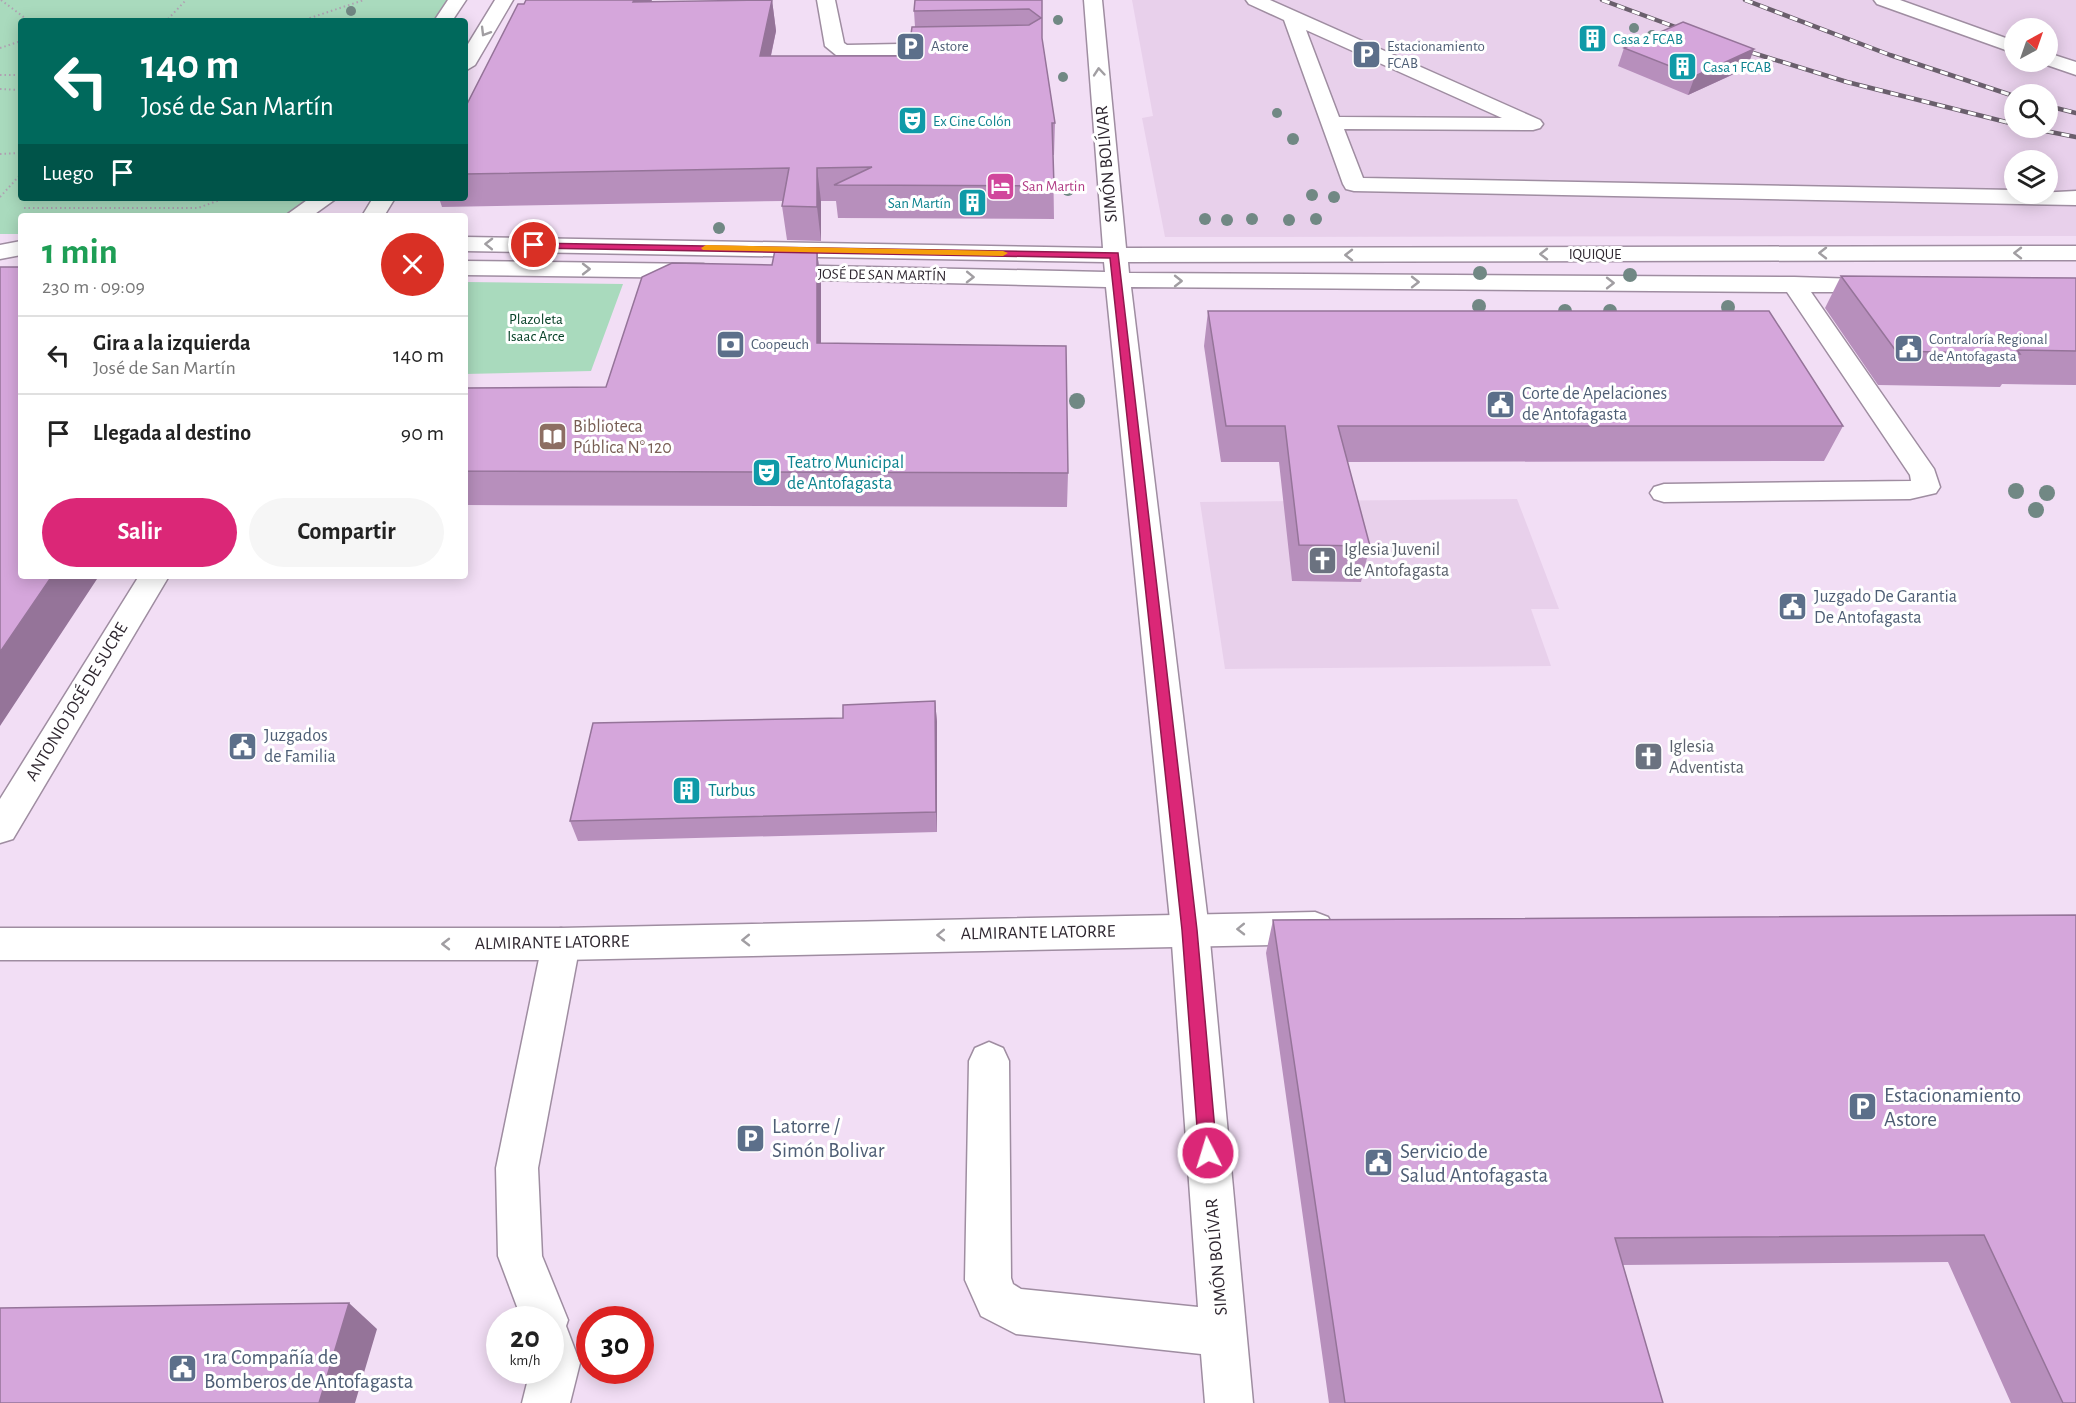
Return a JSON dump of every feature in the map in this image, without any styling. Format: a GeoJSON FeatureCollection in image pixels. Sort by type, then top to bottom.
{"type":"FeatureCollection","features":[{"type":"Feature","properties":{"kind":"street"},"geometry":{"type":"LineString","coordinates":[[445,18],[457,0]]}},
{"type":"Feature","properties":{"kind":"street"},"geometry":{"type":"LineString","coordinates":[[468,60],[504,0]]}},
{"type":"Feature","properties":{"kind":"street"},"geometry":{"type":"LineString","coordinates":[[826,0],[835,46],[843,51],[971,49]]}},
{"type":"Feature","properties":{"kind":"street","name":"SIMÓN BOLÍVAR"},"geometry":{"type":"LineString","coordinates":[[1093,0],[1117,268],[1190,930],[1229,1403]]}},
{"type":"Feature","properties":{"kind":"street"},"geometry":{"type":"LineString","coordinates":[[1255,0],[1533,124],[1333,123]]}},
{"type":"Feature","properties":{"kind":"street"},"geometry":{"type":"LineString","coordinates":[[1883,0],[2004,43]]}},
{"type":"Feature","properties":{"kind":"street"},"geometry":{"type":"LineString","coordinates":[[1292,17],[1354,184],[2076,198]]}},
{"type":"Feature","properties":{"kind":"street"},"geometry":{"type":"LineString","coordinates":[[2058,62],[2076,69]]}},
{"type":"Feature","properties":{"kind":"street"},"geometry":{"type":"LineString","coordinates":[[301,213],[321,201]]}},
{"type":"Feature","properties":{"kind":"street","name":"JOSÉ DE SAN MARTÍN"},"geometry":{"type":"LineString","coordinates":[[468,244],[1117,268]]}},
{"type":"Feature","properties":{"kind":"street"},"geometry":{"type":"LineString","coordinates":[[0,252],[18,249]]}},
{"type":"Feature","properties":{"kind":"street","name":"IQUIQUE"},"geometry":{"type":"LineString","coordinates":[[1117,268],[2076,252]]}},
{"type":"Feature","properties":{"kind":"street"},"geometry":{"type":"LineString","coordinates":[[0,266],[18,266]]}},
{"type":"Feature","properties":{"kind":"street","name":"JOSÉ DE SAN MARTÍN"},"geometry":{"type":"LineString","coordinates":[[468,268],[752,272],[1117,268]]}},
{"type":"Feature","properties":{"kind":"street","name":"IQUIQUE"},"geometry":{"type":"LineString","coordinates":[[1117,268],[1902,285]]}},
{"type":"Feature","properties":{"kind":"street"},"geometry":{"type":"LineString","coordinates":[[1664,493],[1926,488],[1924,475],[1794,284]]}},
{"type":"Feature","properties":{"kind":"street","name":"ANTONIO JOSÉ DE SUCRE"},"geometry":{"type":"LineString","coordinates":[[0,829],[152,579]]}},
{"type":"Feature","properties":{"kind":"street","name":"ALMIRANTE LATORRE"},"geometry":{"type":"LineString","coordinates":[[0,944],[561,944],[1345,928]]}},
{"type":"Feature","properties":{"kind":"street"},"geometry":{"type":"LineString","coordinates":[[540,1306],[520,1256],[517,1168],[561,944]]}},
{"type":"Feature","properties":{"kind":"street"},"geometry":{"type":"LineString","coordinates":[[989,1061],[988,1280],[997,1300],[1016,1311],[1223,1333]]}},
{"type":"Feature","properties":{"kind":"street"},"geometry":{"type":"LineString","coordinates":[[546,1403],[551,1384]]}},
{"type":"Feature","properties":{"kind":"path"},"geometry":{"type":"LineString","coordinates":[[1,0],[25,18]]}},
{"type":"Feature","properties":{"kind":"path"},"geometry":{"type":"LineString","coordinates":[[170,18],[186,0]]}},
{"type":"Feature","properties":{"kind":"path"},"geometry":{"type":"LineString","coordinates":[[310,18],[364,0]]}},
{"type":"Feature","properties":{"kind":"path"},"geometry":{"type":"LineString","coordinates":[[0,48],[18,42]]}},
{"type":"Feature","properties":{"kind":"path"},"geometry":{"type":"LineString","coordinates":[[0,75],[18,75]]}},
{"type":"Feature","properties":{"kind":"path"},"geometry":{"type":"LineString","coordinates":[[0,89],[18,92]]}},
{"type":"Feature","properties":{"kind":"path"},"geometry":{"type":"LineString","coordinates":[[0,153],[18,153]]}},
{"type":"Feature","properties":{"kind":"path"},"geometry":{"type":"LineString","coordinates":[[0,197],[18,177]]}},
{"type":"Feature","properties":{"kind":"path"},"geometry":{"type":"LineString","coordinates":[[23,208],[198,208],[217,201]]}},
{"type":"Feature","properties":{"kind":"shaded area"},"geometry":{"type":"Polygon","coordinates":[[[1132,0],[2076,0],[2076,236],[1165,237],[1142,118],[1153,116],[1132,0]]]}},
{"type":"Feature","properties":{"kind":"shaded area"},"geometry":{"type":"Polygon","coordinates":[[[1517,499],[1559,609],[1531,609],[1551,666],[1225,669],[1200,502],[1517,499]]]}},
{"type":"Feature","properties":{"kind":"green space"},"geometry":{"type":"Polygon","coordinates":[[[0,0],[457,0],[446,18],[18,18],[18,201],[321,201],[301,213],[18,213],[18,234],[0,234],[0,0]]]}},
{"type":"Feature","properties":{"kind":"green space","name":"Plazoleta Isaac Arce"},"geometry":{"type":"Polygon","coordinates":[[[468,282],[623,284],[591,371],[468,374],[468,282]]]}},
{"type":"Feature","properties":{"kind":"building"},"geometry":{"type":"Polygon","coordinates":[[[526,0],[634,0],[633,2],[772,0],[760,56],[908,56],[912,27],[1029,25],[1041,18],[1029,9],[914,11],[915,0],[1042,0],[1042,38],[1055,123],[1052,123],[1054,186],[834,185],[872,167],[817,168],[817,207],[782,206],[789,168],[468,174],[468,102],[518,4],[524,4],[526,0]]]}},
{"type":"Feature","properties":{"kind":"building"},"geometry":{"type":"Polygon","coordinates":[[[1683,22],[1754,49],[1695,76],[1624,48],[1683,22]]]}},
{"type":"Feature","properties":{"kind":"building"},"geometry":{"type":"Polygon","coordinates":[[[775,250],[817,251],[817,343],[1066,346],[1068,473],[468,471],[468,388],[606,387],[642,277],[672,263],[772,265],[775,250]]]}},
{"type":"Feature","properties":{"kind":"building"},"geometry":{"type":"Polygon","coordinates":[[[0,267],[18,267],[18,579],[50,579],[0,652],[0,267]]]}},
{"type":"Feature","properties":{"kind":"building"},"geometry":{"type":"Polygon","coordinates":[[[1841,276],[2076,278],[2076,351],[2017,350],[2020,354],[1896,351],[1841,276]]]}},
{"type":"Feature","properties":{"kind":"building","name":"Corte de Apelaciones de Antofagasta"},"geometry":{"type":"Polygon","coordinates":[[[1208,311],[1769,311],[1843,426],[1338,426],[1370,546],[1299,545],[1285,426],[1226,426],[1208,311]]]}},
{"type":"Feature","properties":{"kind":"building"},"geometry":{"type":"Polygon","coordinates":[[[935,701],[936,812],[570,821],[593,723],[843,718],[843,705],[935,701]]]}},
{"type":"Feature","properties":{"kind":"building"},"geometry":{"type":"Polygon","coordinates":[[[2076,915],[2076,1403],[2063,1403],[1984,1235],[1615,1238],[1663,1403],[1345,1403],[1273,920],[2076,915]]]}},
{"type":"Feature","properties":{"kind":"building","name":"1ra Compañía de Bomberos de Antofagasta"},"geometry":{"type":"Polygon","coordinates":[[[349,1303],[319,1403],[0,1403],[0,1308],[349,1303]]]}},
{"type":"Feature","properties":{"kind":"railway"},"geometry":{"type":"LineString","coordinates":[[1602,0],[1689,32]]}},
{"type":"Feature","properties":{"kind":"railway"},"geometry":{"type":"LineString","coordinates":[[1745,0],[1890,55],[2004,93]]}},
{"type":"Feature","properties":{"kind":"railway"},"geometry":{"type":"LineString","coordinates":[[1737,48],[1847,82],[2004,121]]}},
{"type":"Feature","properties":{"kind":"railway"},"geometry":{"type":"LineString","coordinates":[[2058,108],[2076,113]]}},
{"type":"Feature","properties":{"kind":"railway"},"geometry":{"type":"LineString","coordinates":[[2058,133],[2076,137]]}},
{"type":"Feature","properties":{"kind":"slow traffic"},"geometry":{"type":"LineString","coordinates":[[706,248],[1003,253]]}},
{"type":"Feature","properties":{"kind":"place","name":"Casa 2 FCAB"},"geometry":{"type":"Point","coordinates":[1592,39]}},
{"type":"Feature","properties":{"kind":"place","name":"Astore"},"geometry":{"type":"Point","coordinates":[910,46]}},
{"type":"Feature","properties":{"kind":"place","name":"Estacionamiento FCAB"},"geometry":{"type":"Point","coordinates":[1366,55]}},
{"type":"Feature","properties":{"kind":"place","name":"Casa 1 FCAB"},"geometry":{"type":"Point","coordinates":[1682,67]}},
{"type":"Feature","properties":{"kind":"place","name":"Ex Cine Colón"},"geometry":{"type":"Point","coordinates":[912,121]}},
{"type":"Feature","properties":{"kind":"place","name":"San Martin"},"geometry":{"type":"Point","coordinates":[1001,186]}},
{"type":"Feature","properties":{"kind":"place","name":"San Martín"},"geometry":{"type":"Point","coordinates":[972,203]}},
{"type":"Feature","properties":{"kind":"place","name":"Coopeuch"},"geometry":{"type":"Point","coordinates":[730,344]}},
{"type":"Feature","properties":{"kind":"place","name":"Contraloría Regional de Antofagasta"},"geometry":{"type":"Point","coordinates":[1908,348]}},
{"type":"Feature","properties":{"kind":"place","name":"Corte de Apelaciones de Antofagasta"},"geometry":{"type":"Point","coordinates":[1501,404]}},
{"type":"Feature","properties":{"kind":"place","name":"Biblioteca Pública N° 120"},"geometry":{"type":"Point","coordinates":[552,437]}},
{"type":"Feature","properties":{"kind":"place","name":"Teatro Municipal de Antofagasta"},"geometry":{"type":"Point","coordinates":[766,473]}},
{"type":"Feature","properties":{"kind":"place","name":"Iglesia Juvenil de Antofagasta"},"geometry":{"type":"Point","coordinates":[1323,560]}},
{"type":"Feature","properties":{"kind":"place","name":"Juzgado De Garantia De Antofagasta"},"geometry":{"type":"Point","coordinates":[1793,607]}},
{"type":"Feature","properties":{"kind":"place","name":"Juzgados de Familia"},"geometry":{"type":"Point","coordinates":[243,746]}},
{"type":"Feature","properties":{"kind":"place","name":"Iglesia Adventista"},"geometry":{"type":"Point","coordinates":[1648,757]}},
{"type":"Feature","properties":{"kind":"place","name":"Turbus"},"geometry":{"type":"Point","coordinates":[687,791]}},
{"type":"Feature","properties":{"kind":"place","name":"Estacionamiento Astore"},"geometry":{"type":"Point","coordinates":[1863,1107]}},
{"type":"Feature","properties":{"kind":"place","name":"Latorre / Simón Bolivar"},"geometry":{"type":"Point","coordinates":[751,1138]}},
{"type":"Feature","properties":{"kind":"place","name":"Servicio de Salud Antofagasta"},"geometry":{"type":"Point","coordinates":[1379,1163]}},
{"type":"Feature","properties":{"kind":"place","name":"1ra Compañía de Bomberos de Antofagasta"},"geometry":{"type":"Point","coordinates":[183,1369]}},
{"type":"Feature","properties":{"kind":"route"},"geometry":{"type":"LineString","coordinates":[[534,245],[1115,255],[1190,930],[1208,1153]]}}]}
